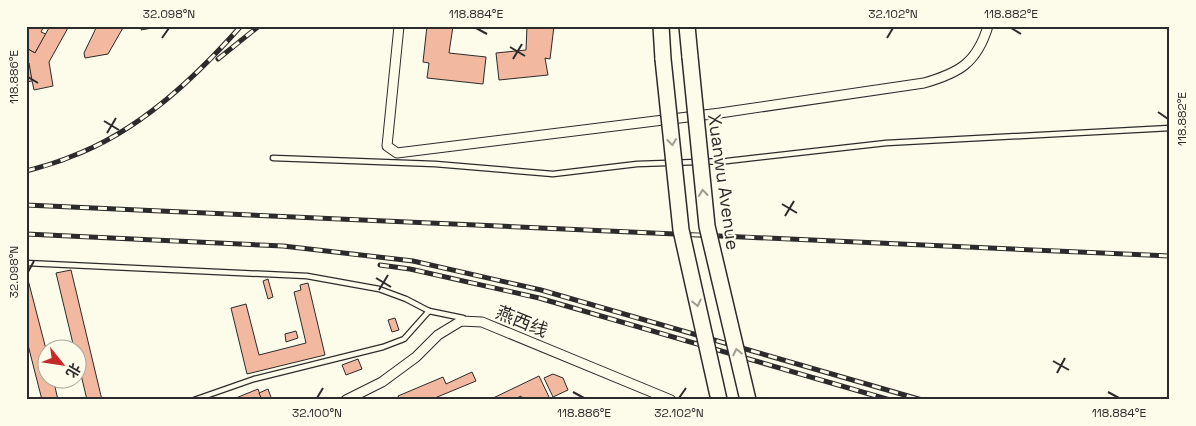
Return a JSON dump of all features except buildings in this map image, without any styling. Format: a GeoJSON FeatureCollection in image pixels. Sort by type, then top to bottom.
{"type":"FeatureCollection","features":[{"type":"Feature","properties":{"kind":"highway"},"geometry":{"type":"LineString","coordinates":[[661,26],[681,230],[719,400]]}},
{"type":"Feature","properties":{"kind":"highway","name":"Xuanwu Avenue"},"geometry":{"type":"LineString","coordinates":[[687,26],[707,226],[748,400]]}},
{"type":"Feature","properties":{"kind":"street"},"geometry":{"type":"LineString","coordinates":[[399,26],[387,139],[387,146],[397,154],[710,114],[924,83],[949,76],[961,69],[979,48],[988,26]]}},
{"type":"Feature","properties":{"kind":"street","name":"燕西线"},"geometry":{"type":"LineString","coordinates":[[347,400],[382,382],[416,357],[438,335],[461,321],[482,322],[671,400]]}},
{"type":"Feature","properties":{"kind":"lane"},"geometry":{"type":"LineString","coordinates":[[274,158],[435,164],[553,174],[637,164],[727,161],[886,143],[1170,128]]}},
{"type":"Feature","properties":{"kind":"lane"},"geometry":{"type":"LineString","coordinates":[[389,163],[391,151]]}},
{"type":"Feature","properties":{"kind":"lane"},"geometry":{"type":"LineString","coordinates":[[26,263],[307,276],[379,290],[406,299],[429,311],[482,322]]}},
{"type":"Feature","properties":{"kind":"lane"},"geometry":{"type":"LineString","coordinates":[[194,400],[254,379],[383,347],[404,339],[429,311]]}},
{"type":"Feature","properties":{"kind":"railway"},"geometry":{"type":"LineString","coordinates":[[26,171],[59,161],[95,146],[142,119],[184,84],[241,26]]}},
{"type":"Feature","properties":{"kind":"railway"},"geometry":{"type":"LineString","coordinates":[[218,59],[259,26]]}},
{"type":"Feature","properties":{"kind":"railway"},"geometry":{"type":"LineString","coordinates":[[26,205],[1170,256]]}},
{"type":"Feature","properties":{"kind":"railway"},"geometry":{"type":"LineString","coordinates":[[26,234],[283,246],[413,261],[541,290],[922,400]]}},
{"type":"Feature","properties":{"kind":"railway"},"geometry":{"type":"LineString","coordinates":[[380,265],[410,269],[539,298],[890,400]]}}]}
